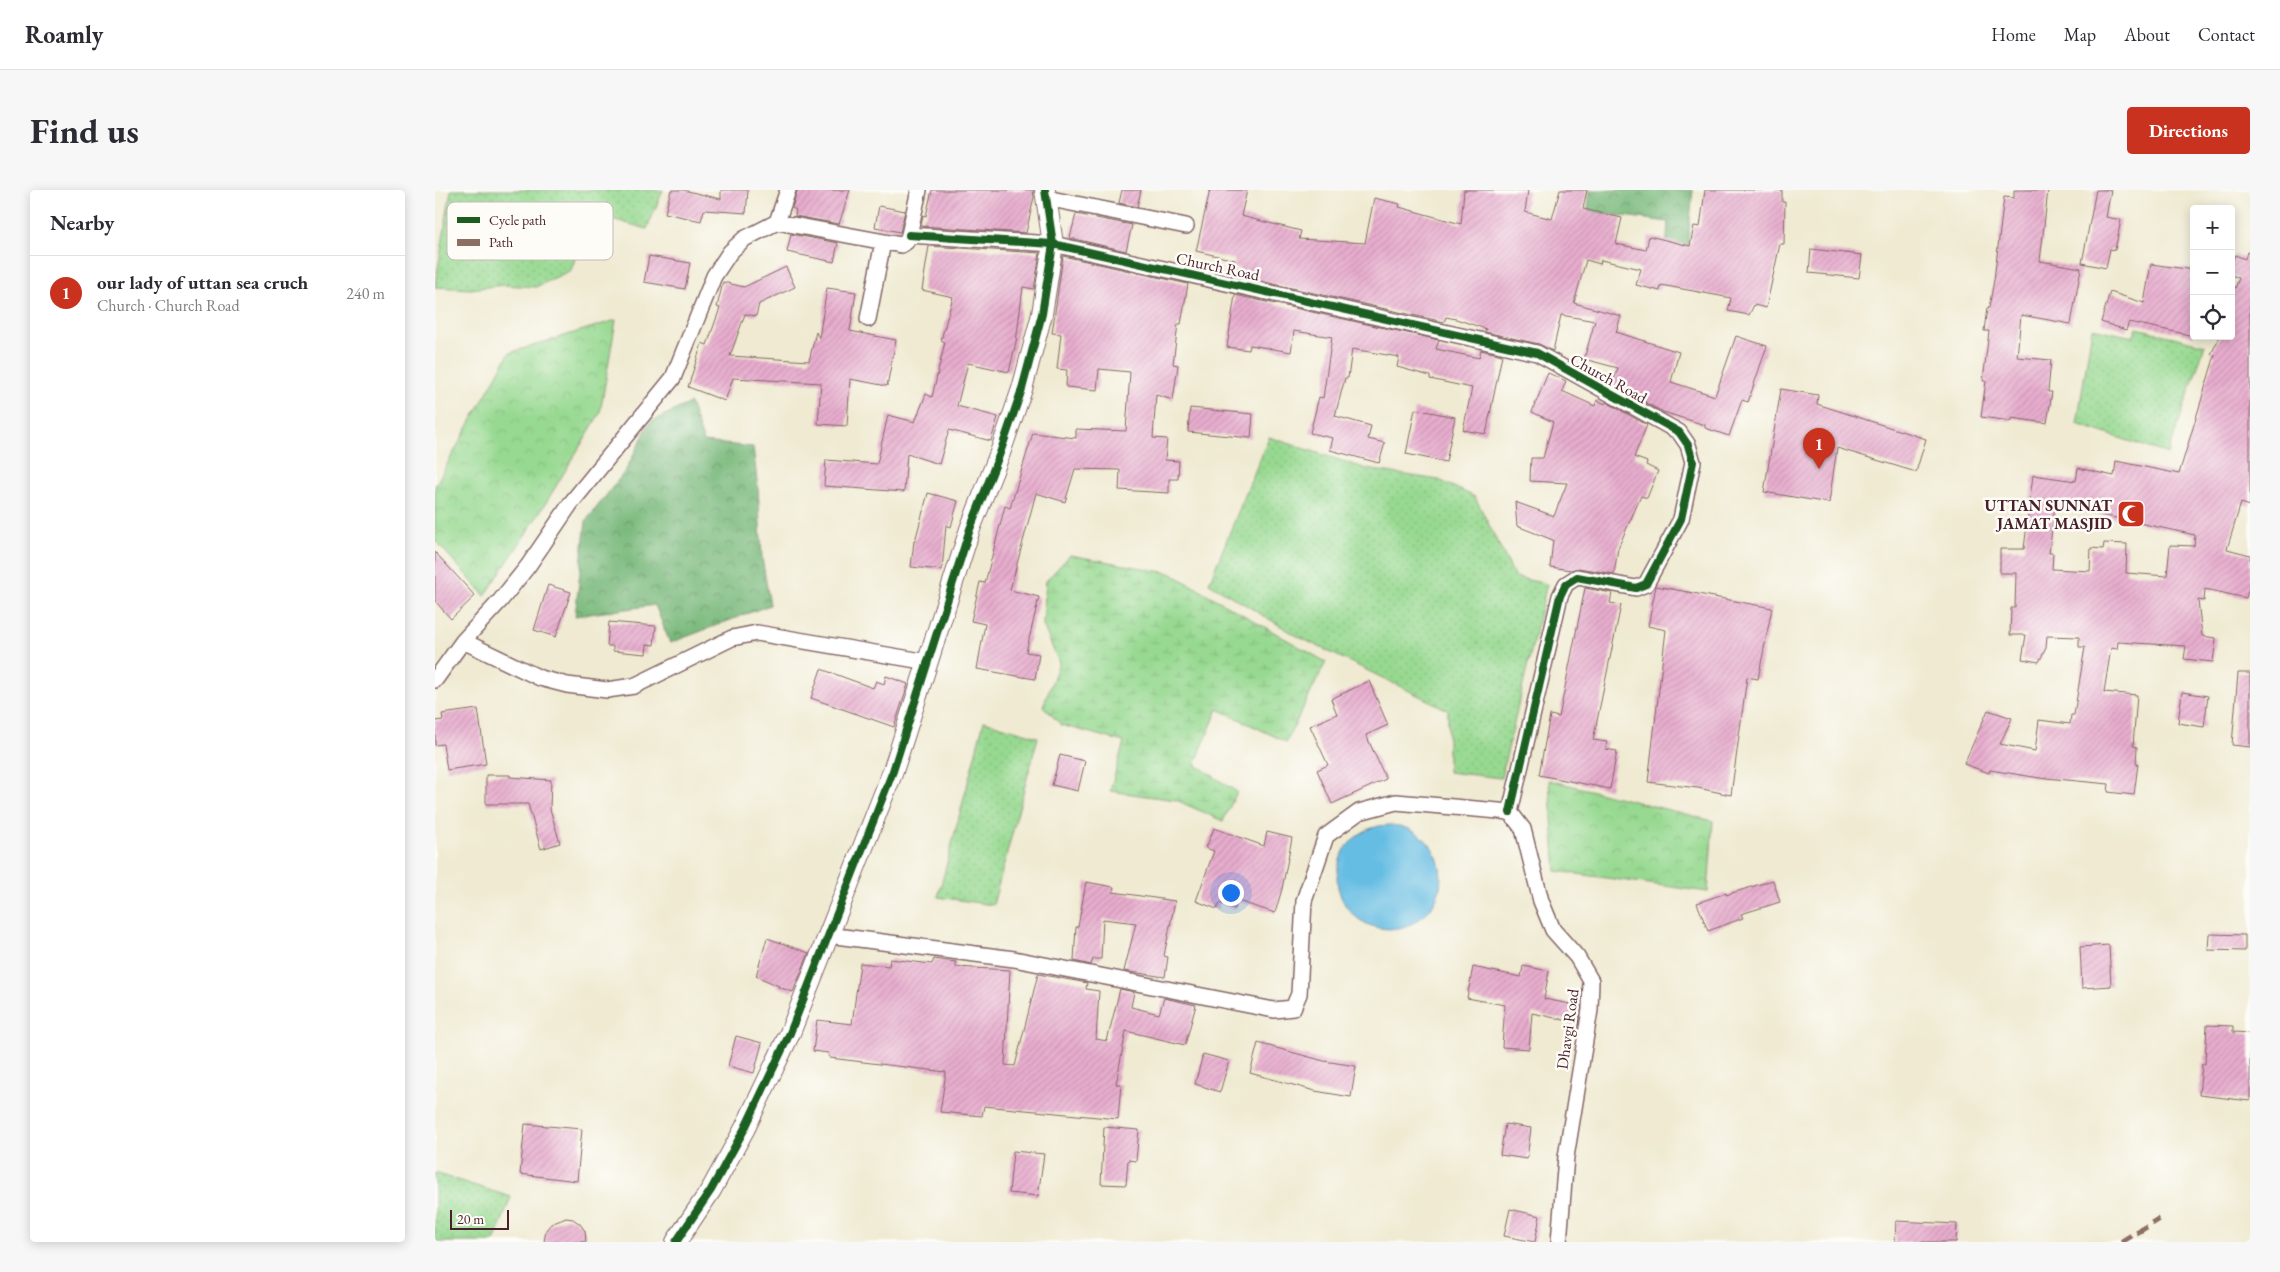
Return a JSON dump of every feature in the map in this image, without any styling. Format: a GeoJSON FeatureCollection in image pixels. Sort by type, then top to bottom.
{"type":"FeatureCollection","features":[{"type":"Feature","properties":{"kind":"street"},"geometry":{"type":"LineString","coordinates":[[777,222],[788,190]]}},
{"type":"Feature","properties":{"kind":"street"},"geometry":{"type":"LineString","coordinates":[[435,680],[463,640],[500,601],[528,566],[571,503],[673,378],[714,276],[730,252],[744,239],[777,222],[901,245],[906,242],[909,235],[919,190]]}},
{"type":"Feature","properties":{"kind":"street"},"geometry":{"type":"LineString","coordinates":[[677,1242],[711,1190],[745,1128],[790,1033],[893,771],[970,529],[1000,453],[1022,389],[1042,314],[1053,244],[1045,194],[1186,226]]}},
{"type":"Feature","properties":{"kind":"street"},"geometry":{"type":"LineString","coordinates":[[909,235],[1053,244]]}},
{"type":"Feature","properties":{"kind":"street"},"geometry":{"type":"LineString","coordinates":[[868,319],[883,242]]}},
{"type":"Feature","properties":{"kind":"street","name":"Church Road"},"geometry":{"type":"LineString","coordinates":[[1053,244],[1537,353],[1679,432],[1688,445],[1693,462],[1681,518],[1646,584],[1636,588],[1577,577],[1566,584],[1560,596],[1510,812]]}},
{"type":"Feature","properties":{"kind":"street"},"geometry":{"type":"LineString","coordinates":[[463,640],[540,678],[567,685],[607,690],[634,686],[732,638],[757,634],[928,662]]}},
{"type":"Feature","properties":{"kind":"street"},"geometry":{"type":"LineString","coordinates":[[828,934],[1014,959],[1274,1010],[1293,1008],[1299,994],[1305,901],[1326,836],[1359,812],[1395,802],[1510,812]]}},
{"type":"Feature","properties":{"kind":"street","name":"Dhavgi Road"},"geometry":{"type":"LineString","coordinates":[[1510,812],[1523,828],[1541,901],[1553,930],[1577,957],[1591,981],[1589,1010],[1566,1157],[1559,1242]]}},
{"type":"Feature","properties":{"kind":"green space"},"geometry":{"type":"Polygon","coordinates":[[[451,190],[663,190],[647,229],[613,219],[613,202],[449,202],[451,190]]]}},
{"type":"Feature","properties":{"kind":"green space"},"geometry":{"type":"Polygon","coordinates":[[[1590,190],[1693,190],[1685,274],[1665,269],[1668,222],[1594,212],[1588,209],[1590,190]]]}},
{"type":"Feature","properties":{"kind":"green space"},"geometry":{"type":"Polygon","coordinates":[[[447,214],[447,260],[575,260],[571,270],[536,287],[503,285],[470,289],[435,287],[447,214]]]}},
{"type":"Feature","properties":{"kind":"green space"},"geometry":{"type":"Polygon","coordinates":[[[616,320],[600,413],[544,506],[485,596],[435,540],[435,486],[509,353],[616,320]]]}},
{"type":"Feature","properties":{"kind":"green space"},"geometry":{"type":"Polygon","coordinates":[[[2092,328],[2133,337],[2137,328],[2205,345],[2168,454],[2077,424],[2092,328]]]}},
{"type":"Feature","properties":{"kind":"green space"},"geometry":{"type":"Polygon","coordinates":[[[690,403],[704,442],[753,447],[758,488],[762,558],[770,605],[670,643],[655,605],[575,616],[586,521],[626,470],[650,422],[690,403]]]}},
{"type":"Feature","properties":{"kind":"green space"},"geometry":{"type":"Polygon","coordinates":[[[1269,437],[1367,469],[1439,480],[1475,497],[1515,577],[1547,584],[1501,778],[1448,772],[1448,710],[1299,637],[1209,583],[1269,437]]]}},
{"type":"Feature","properties":{"kind":"green space"},"geometry":{"type":"Polygon","coordinates":[[[1070,555],[1170,573],[1326,662],[1286,742],[1218,709],[1195,764],[1237,792],[1223,821],[1176,800],[1110,791],[1124,742],[1061,725],[1043,706],[1059,663],[1043,625],[1046,581],[1070,555]]]}},
{"type":"Feature","properties":{"kind":"green space"},"geometry":{"type":"Polygon","coordinates":[[[984,721],[1038,737],[993,905],[938,897],[984,721]]]}},
{"type":"Feature","properties":{"kind":"green space"},"geometry":{"type":"Polygon","coordinates":[[[1549,780],[1713,821],[1708,892],[1556,871],[1549,780]]]}},
{"type":"Feature","properties":{"kind":"green space"},"geometry":{"type":"Polygon","coordinates":[[[435,1173],[511,1197],[494,1242],[435,1242],[435,1173]]]}},
{"type":"Feature","properties":{"kind":"water"},"geometry":{"type":"Polygon","coordinates":[[[1389,825],[1409,829],[1426,840],[1437,857],[1441,877],[1437,897],[1426,914],[1409,925],[1389,929],[1369,925],[1352,914],[1341,897],[1337,877],[1341,857],[1352,840],[1369,829],[1389,825]]]}},
{"type":"Feature","properties":{"kind":"building"},"geometry":{"type":"Polygon","coordinates":[[[671,190],[683,190],[721,199],[721,190],[748,190],[746,213],[704,210],[701,221],[665,213],[671,190]]]}},
{"type":"Feature","properties":{"kind":"building"},"geometry":{"type":"Polygon","coordinates":[[[797,190],[850,190],[839,224],[795,216],[796,210],[792,208],[797,190]]]}},
{"type":"Feature","properties":{"kind":"building"},"geometry":{"type":"Polygon","coordinates":[[[932,190],[1033,190],[1034,197],[1026,233],[921,226],[923,215],[926,216],[932,190]]]}},
{"type":"Feature","properties":{"kind":"building"},"geometry":{"type":"Polygon","coordinates":[[[1122,190],[1141,190],[1137,207],[1119,203],[1122,190]]]}},
{"type":"Feature","properties":{"kind":"building"},"geometry":{"type":"Polygon","coordinates":[[[1210,190],[1247,190],[1241,216],[1301,231],[1299,239],[1365,243],[1374,198],[1400,204],[1399,207],[1461,224],[1464,190],[1528,190],[1525,212],[1552,219],[1560,190],[1587,190],[1583,209],[1622,218],[1616,244],[1646,250],[1649,236],[1690,246],[1694,226],[1700,227],[1705,190],[1782,190],[1782,202],[1785,202],[1784,244],[1780,244],[1766,308],[1754,305],[1749,315],[1728,311],[1731,298],[1661,285],[1660,291],[1636,285],[1641,269],[1601,260],[1600,264],[1586,260],[1574,303],[1621,316],[1616,332],[1679,352],[1671,382],[1715,396],[1736,336],[1767,346],[1748,402],[1742,400],[1729,436],[1705,428],[1705,425],[1663,412],[1612,384],[1618,368],[1584,359],[1595,321],[1561,315],[1553,351],[1539,344],[1485,332],[1486,329],[1456,319],[1446,317],[1444,322],[1238,276],[1239,268],[1233,267],[1235,260],[1196,251],[1210,190]]]}},
{"type":"Feature","properties":{"kind":"building"},"geometry":{"type":"Polygon","coordinates":[[[2014,190],[2048,190],[2040,261],[2081,268],[2071,324],[2021,315],[2017,357],[2051,360],[2048,392],[2052,392],[2047,423],[2011,418],[2011,421],[1981,417],[1986,381],[1983,381],[1989,331],[1984,331],[1987,308],[1989,308],[1994,280],[2004,197],[2014,198],[2014,190]]]}},
{"type":"Feature","properties":{"kind":"building"},"geometry":{"type":"Polygon","coordinates":[[[2096,190],[2111,190],[2106,217],[2121,220],[2115,250],[2110,249],[2106,268],[2082,263],[2096,190]]]}},
{"type":"Feature","properties":{"kind":"building"},"geometry":{"type":"Polygon","coordinates":[[[879,206],[905,211],[900,232],[875,227],[879,206]]]}},
{"type":"Feature","properties":{"kind":"building"},"geometry":{"type":"Polygon","coordinates":[[[1076,214],[1132,225],[1126,251],[1070,238],[1076,214]]]}},
{"type":"Feature","properties":{"kind":"building"},"geometry":{"type":"Polygon","coordinates":[[[791,234],[838,243],[834,262],[787,252],[791,234]]]}},
{"type":"Feature","properties":{"kind":"building"},"geometry":{"type":"Polygon","coordinates":[[[929,246],[1040,253],[1034,289],[1023,287],[1016,342],[1009,372],[968,363],[957,406],[998,417],[991,441],[949,430],[939,464],[907,454],[904,492],[824,486],[826,460],[877,464],[888,415],[915,422],[926,394],[932,397],[945,342],[941,340],[953,297],[922,290],[929,246]]]}},
{"type":"Feature","properties":{"kind":"building"},"geometry":{"type":"Polygon","coordinates":[[[1811,249],[1862,255],[1859,278],[1809,273],[1811,249]]]}},
{"type":"Feature","properties":{"kind":"building"},"geometry":{"type":"Polygon","coordinates":[[[2247,252],[2250,253],[2250,506],[2241,503],[2227,549],[2250,555],[2250,584],[2246,598],[2205,589],[2204,601],[2198,600],[2202,636],[2216,638],[2213,662],[2184,659],[2186,646],[2118,642],[2117,649],[2111,648],[2104,692],[2137,695],[2133,746],[2137,747],[2136,764],[2138,764],[2134,795],[2108,792],[2109,784],[2046,779],[1990,770],[1989,773],[1964,764],[1988,710],[2012,718],[2000,744],[2035,751],[2039,720],[2070,724],[2071,715],[2074,715],[2085,647],[2079,647],[2079,637],[2047,636],[2046,648],[2039,662],[2022,659],[2026,635],[2010,635],[2011,608],[2015,608],[2016,573],[2000,573],[2000,549],[2024,549],[2033,475],[2076,481],[2078,468],[2114,476],[2116,461],[2179,474],[2215,355],[2211,354],[2218,340],[2235,340],[2235,288],[2239,278],[2235,276],[2235,255],[2245,259],[2247,252]],[[2055,505],[2049,553],[2053,553],[2052,569],[2090,571],[2091,548],[2103,549],[2104,543],[2127,544],[2126,573],[2167,576],[2170,545],[2194,546],[2195,535],[2055,505]]]}},
{"type":"Feature","properties":{"kind":"building"},"geometry":{"type":"Polygon","coordinates":[[[649,256],[690,263],[685,289],[644,282],[649,256]]]}},
{"type":"Feature","properties":{"kind":"building"},"geometry":{"type":"Polygon","coordinates":[[[1063,256],[1188,284],[1181,324],[1178,324],[1173,364],[1178,365],[1173,400],[1156,395],[1153,438],[1167,439],[1165,460],[1179,461],[1178,479],[1169,479],[1169,493],[1119,490],[1120,470],[1075,469],[1065,502],[1036,493],[1010,590],[1039,597],[1026,652],[1039,654],[1035,679],[977,669],[985,624],[971,621],[980,582],[985,583],[1005,506],[1010,508],[1033,433],[1076,438],[1076,429],[1126,431],[1130,372],[1099,369],[1097,390],[1066,387],[1067,370],[1057,369],[1061,334],[1052,333],[1063,256]]]}},
{"type":"Feature","properties":{"kind":"building"},"geometry":{"type":"Polygon","coordinates":[[[2151,264],[2190,269],[2190,335],[2129,322],[2126,330],[2101,322],[2110,292],[2144,303],[2151,264]]]}},
{"type":"Feature","properties":{"kind":"building"},"geometry":{"type":"Polygon","coordinates":[[[786,267],[795,287],[759,304],[756,316],[745,314],[730,356],[809,361],[816,332],[819,338],[827,288],[856,292],[850,331],[896,340],[887,386],[850,379],[847,426],[818,424],[821,383],[733,378],[725,401],[688,387],[702,343],[707,345],[720,308],[717,307],[723,282],[744,287],[786,267]]]}},
{"type":"Feature","properties":{"kind":"building"},"geometry":{"type":"Polygon","coordinates":[[[1235,295],[1439,340],[1436,349],[1479,358],[1481,350],[1502,355],[1486,434],[1463,430],[1472,388],[1430,379],[1430,376],[1397,367],[1399,357],[1352,349],[1348,378],[1345,378],[1335,416],[1371,426],[1368,439],[1385,443],[1379,463],[1330,450],[1333,438],[1310,433],[1319,397],[1323,398],[1332,337],[1294,331],[1291,352],[1250,345],[1249,350],[1227,347],[1235,295]]]}},
{"type":"Feature","properties":{"kind":"building"},"geometry":{"type":"Polygon","coordinates":[[[1548,373],[1566,381],[1562,391],[1595,406],[1597,400],[1605,404],[1606,402],[1647,425],[1634,457],[1647,462],[1646,465],[1658,471],[1647,498],[1641,496],[1618,548],[1614,574],[1579,568],[1571,570],[1550,567],[1553,540],[1517,526],[1515,502],[1554,516],[1567,483],[1530,481],[1531,458],[1543,458],[1553,422],[1532,412],[1548,373]]]}},
{"type":"Feature","properties":{"kind":"building"},"geometry":{"type":"Polygon","coordinates":[[[1781,389],[1818,395],[1817,404],[1926,439],[1916,472],[1837,448],[1829,503],[1764,492],[1781,389]]]}},
{"type":"Feature","properties":{"kind":"building"},"geometry":{"type":"Polygon","coordinates":[[[1190,408],[1253,414],[1251,438],[1188,432],[1190,408]]]}},
{"type":"Feature","properties":{"kind":"building"},"geometry":{"type":"Polygon","coordinates":[[[1415,409],[1455,417],[1446,462],[1406,454],[1415,409]]]}},
{"type":"Feature","properties":{"kind":"building"},"geometry":{"type":"Polygon","coordinates":[[[928,493],[958,501],[951,527],[946,525],[942,570],[911,567],[914,541],[928,493]]]}},
{"type":"Feature","properties":{"kind":"building"},"geometry":{"type":"Polygon","coordinates":[[[435,552],[475,596],[451,619],[435,601],[435,552]]]}},
{"type":"Feature","properties":{"kind":"building"},"geometry":{"type":"Polygon","coordinates":[[[548,585],[571,592],[556,637],[534,630],[548,585]]]}},
{"type":"Feature","properties":{"kind":"building"},"geometry":{"type":"Polygon","coordinates":[[[1656,586],[1772,608],[1758,679],[1747,677],[1731,795],[1698,788],[1648,782],[1666,630],[1648,626],[1656,586]]]}},
{"type":"Feature","properties":{"kind":"building"},"geometry":{"type":"Polygon","coordinates":[[[1585,588],[1612,593],[1610,603],[1621,605],[1593,740],[1607,742],[1605,749],[1617,751],[1610,789],[1539,775],[1550,715],[1559,717],[1585,588]]]}},
{"type":"Feature","properties":{"kind":"building"},"geometry":{"type":"Polygon","coordinates":[[[609,622],[656,626],[654,645],[647,644],[646,654],[613,651],[613,646],[607,646],[609,622]]]}},
{"type":"Feature","properties":{"kind":"building"},"geometry":{"type":"Polygon","coordinates":[[[821,669],[873,688],[876,681],[884,684],[886,676],[908,684],[894,727],[811,698],[821,669]]]}},
{"type":"Feature","properties":{"kind":"building"},"geometry":{"type":"Polygon","coordinates":[[[2238,673],[2250,673],[2250,747],[2232,745],[2238,673]]]}},
{"type":"Feature","properties":{"kind":"building"},"geometry":{"type":"Polygon","coordinates":[[[1369,681],[1388,725],[1366,735],[1386,779],[1332,804],[1317,770],[1328,765],[1310,726],[1337,714],[1331,699],[1369,681]]]}},
{"type":"Feature","properties":{"kind":"building"},"geometry":{"type":"Polygon","coordinates":[[[2182,692],[2208,696],[2204,727],[2178,723],[2182,692]]]}},
{"type":"Feature","properties":{"kind":"building"},"geometry":{"type":"Polygon","coordinates":[[[478,709],[486,764],[447,770],[443,744],[435,745],[435,721],[443,720],[442,714],[478,709]]]}},
{"type":"Feature","properties":{"kind":"building"},"geometry":{"type":"Polygon","coordinates":[[[1060,755],[1085,761],[1078,791],[1052,785],[1060,755]]]}},
{"type":"Feature","properties":{"kind":"building"},"geometry":{"type":"Polygon","coordinates":[[[486,775],[510,775],[510,777],[551,780],[550,809],[560,843],[541,849],[528,804],[486,804],[486,775]]]}},
{"type":"Feature","properties":{"kind":"building"},"geometry":{"type":"Polygon","coordinates":[[[1214,828],[1264,846],[1267,832],[1292,838],[1282,889],[1275,913],[1238,901],[1235,909],[1220,903],[1217,909],[1196,901],[1214,851],[1206,848],[1214,828]]]}},
{"type":"Feature","properties":{"kind":"building"},"geometry":{"type":"Polygon","coordinates":[[[1773,880],[1780,902],[1741,914],[1743,918],[1708,931],[1697,903],[1773,880]]]}},
{"type":"Feature","properties":{"kind":"building"},"geometry":{"type":"Polygon","coordinates":[[[1086,882],[1114,887],[1113,892],[1175,901],[1164,956],[1168,957],[1165,977],[1124,971],[1136,923],[1103,919],[1101,959],[1093,959],[1091,965],[1074,961],[1076,927],[1078,927],[1086,882]]]}},
{"type":"Feature","properties":{"kind":"building"},"geometry":{"type":"Polygon","coordinates":[[[2209,934],[2245,935],[2245,951],[2208,950],[2209,934]]]}},
{"type":"Feature","properties":{"kind":"building"},"geometry":{"type":"Polygon","coordinates":[[[767,938],[809,953],[793,992],[756,976],[767,938]]]}},
{"type":"Feature","properties":{"kind":"building"},"geometry":{"type":"Polygon","coordinates":[[[2109,945],[2111,986],[2082,988],[2080,947],[2109,945]]]}},
{"type":"Feature","properties":{"kind":"building"},"geometry":{"type":"Polygon","coordinates":[[[890,959],[932,964],[934,959],[956,962],[956,967],[1010,970],[1005,1065],[1015,1066],[1038,974],[1087,983],[1086,989],[1099,991],[1096,1039],[1107,1041],[1120,989],[1134,992],[1131,1007],[1159,1014],[1164,998],[1196,1005],[1185,1045],[1126,1031],[1116,1084],[1121,1084],[1118,1119],[984,1106],[982,1116],[940,1112],[946,1072],[830,1058],[828,1053],[813,1051],[817,1020],[852,1024],[860,963],[889,966],[890,959]]]}},
{"type":"Feature","properties":{"kind":"building"},"geometry":{"type":"Polygon","coordinates":[[[1523,966],[1549,971],[1544,999],[1581,1006],[1578,1023],[1532,1013],[1529,1049],[1502,1047],[1505,1005],[1467,998],[1473,967],[1521,977],[1523,966]]]}},
{"type":"Feature","properties":{"kind":"building"},"geometry":{"type":"Polygon","coordinates":[[[2207,1025],[2233,1026],[2233,1032],[2250,1033],[2250,1101],[2199,1095],[2202,1064],[2205,1064],[2207,1025]]]}},
{"type":"Feature","properties":{"kind":"building"},"geometry":{"type":"Polygon","coordinates":[[[736,1036],[762,1043],[754,1073],[728,1066],[736,1036]]]}},
{"type":"Feature","properties":{"kind":"building"},"geometry":{"type":"Polygon","coordinates":[[[1258,1043],[1324,1061],[1356,1066],[1351,1097],[1315,1091],[1250,1073],[1258,1043]]]}},
{"type":"Feature","properties":{"kind":"building"},"geometry":{"type":"Polygon","coordinates":[[[1203,1054],[1229,1061],[1220,1092],[1195,1084],[1203,1054]]]}},
{"type":"Feature","properties":{"kind":"building"},"geometry":{"type":"Polygon","coordinates":[[[525,1124],[582,1129],[577,1181],[520,1174],[525,1124]]]}},
{"type":"Feature","properties":{"kind":"building"},"geometry":{"type":"Polygon","coordinates":[[[1505,1124],[1531,1128],[1527,1159],[1500,1155],[1505,1124]]]}},
{"type":"Feature","properties":{"kind":"building"},"geometry":{"type":"Polygon","coordinates":[[[1104,1127],[1139,1130],[1136,1161],[1128,1160],[1126,1185],[1101,1184],[1104,1127]]]}},
{"type":"Feature","properties":{"kind":"building"},"geometry":{"type":"Polygon","coordinates":[[[1013,1151],[1044,1154],[1038,1196],[1009,1193],[1013,1151]]]}},
{"type":"Feature","properties":{"kind":"building"},"geometry":{"type":"Polygon","coordinates":[[[1510,1209],[1540,1216],[1535,1242],[1504,1236],[1510,1209]]]}},
{"type":"Feature","properties":{"kind":"building"},"geometry":{"type":"Polygon","coordinates":[[[566,1218],[573,1219],[580,1224],[585,1231],[586,1242],[544,1242],[546,1230],[551,1224],[566,1218]]]}},
{"type":"Feature","properties":{"kind":"building"},"geometry":{"type":"Polygon","coordinates":[[[1896,1221],[1957,1224],[1956,1242],[1895,1242],[1896,1221]]]}},
{"type":"Feature","properties":{"kind":"marked path"},"geometry":{"type":"LineString","coordinates":[[2121,1242],[2159,1219]]}},
{"type":"Feature","properties":{"kind":"cycle path"},"geometry":{"type":"LineString","coordinates":[[676,1242],[711,1190],[745,1128],[790,1033],[893,771],[970,529],[1000,453],[1022,389],[1042,314],[1053,244],[1045,190]]}},
{"type":"Feature","properties":{"kind":"cycle path"},"geometry":{"type":"LineString","coordinates":[[909,235],[1053,244],[1537,353],[1679,432],[1688,445],[1693,462],[1681,519],[1646,584],[1636,588],[1577,577],[1566,584],[1560,596],[1510,812]]}},
{"type":"Feature","properties":{"kind":"place","name":"our lady of uttan sea cruch"},"geometry":{"type":"Point","coordinates":[1819,469]}},
{"type":"Feature","properties":{"kind":"place","name":"UTTAN SUNNAT JAMAT MASJID"},"geometry":{"type":"Point","coordinates":[2131,514]}}]}
